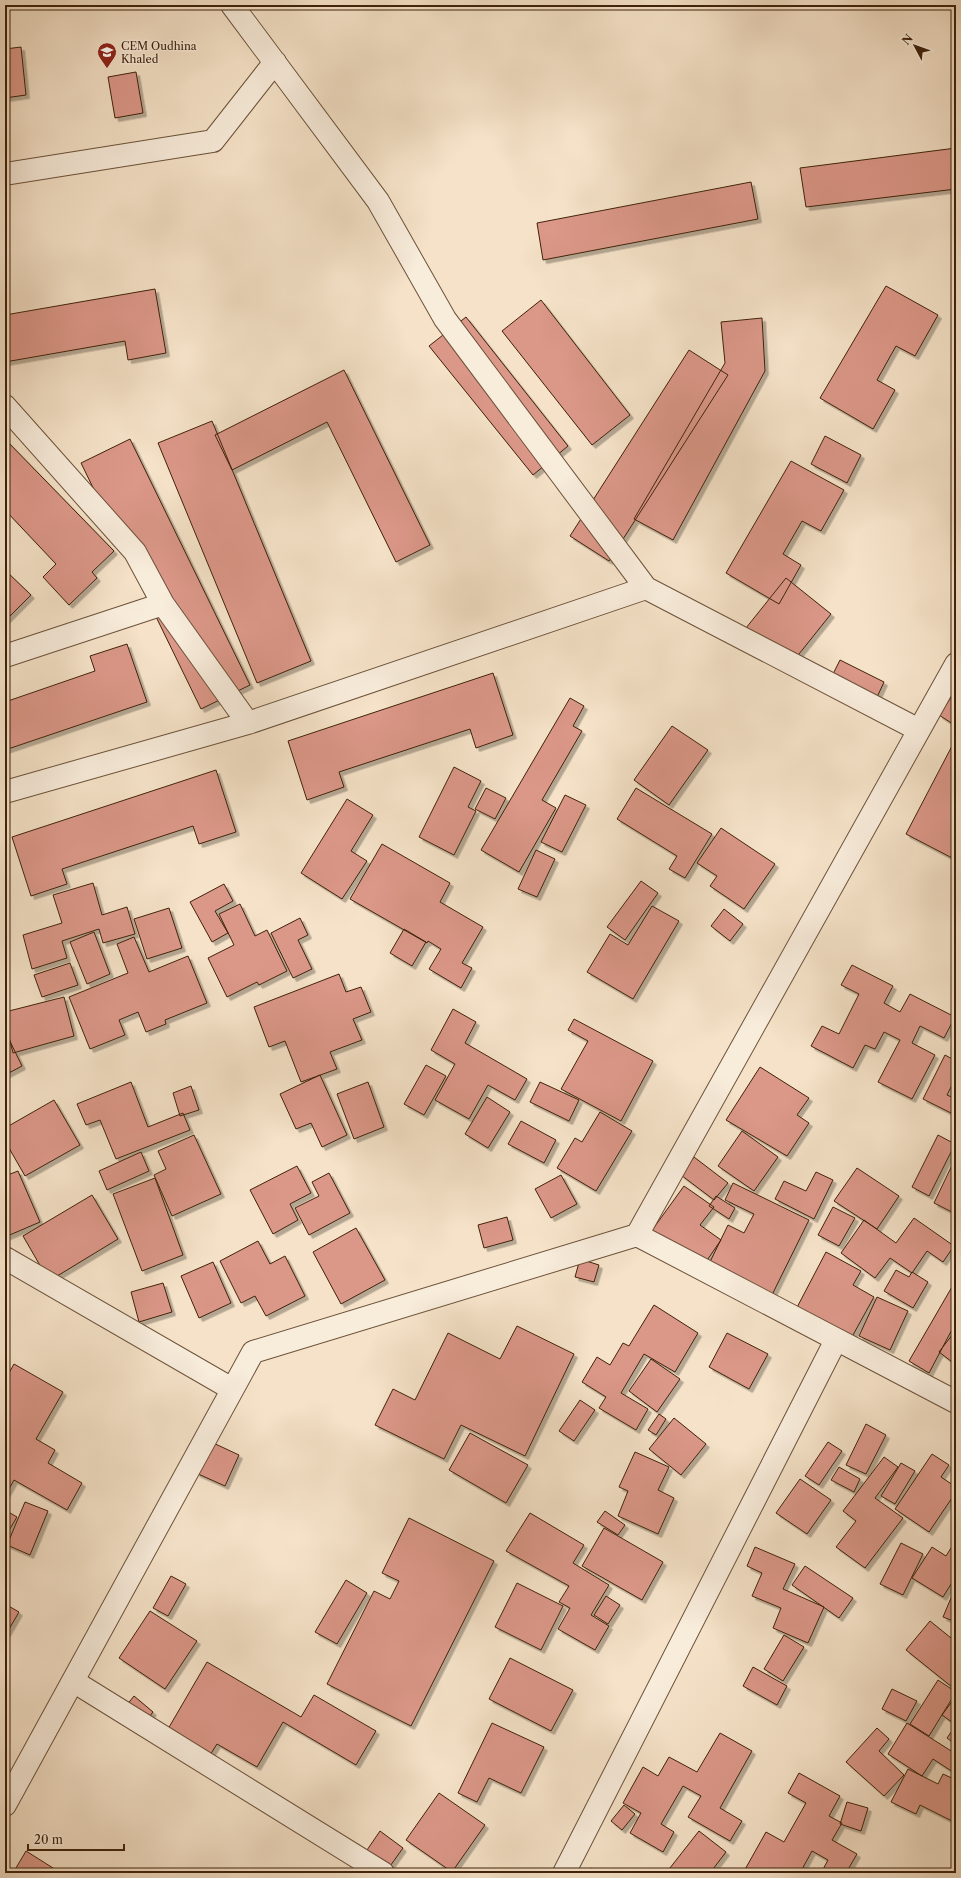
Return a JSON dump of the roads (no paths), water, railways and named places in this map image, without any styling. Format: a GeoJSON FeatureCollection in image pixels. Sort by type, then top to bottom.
{"type":"FeatureCollection","features":[{"type":"Feature","properties":{"kind":"street"},"geometry":{"type":"LineString","coordinates":[[232,5],[378,201],[445,319],[646,588],[919,730]]}},
{"type":"Feature","properties":{"kind":"street"},"geometry":{"type":"LineString","coordinates":[[5,174],[213,141],[275,62]]}},
{"type":"Feature","properties":{"kind":"street"},"geometry":{"type":"LineString","coordinates":[[5,406],[135,552],[163,604],[248,723]]}},
{"type":"Feature","properties":{"kind":"street"},"geometry":{"type":"LineString","coordinates":[[5,792],[248,723],[646,588]]}},
{"type":"Feature","properties":{"kind":"street"},"geometry":{"type":"LineString","coordinates":[[5,656],[163,604]]}},
{"type":"Feature","properties":{"kind":"street"},"geometry":{"type":"LineString","coordinates":[[5,1805],[253,1352],[637,1235],[956,664]]}},
{"type":"Feature","properties":{"kind":"street"},"geometry":{"type":"LineString","coordinates":[[637,1235],[956,1402]]}},
{"type":"Feature","properties":{"kind":"street"},"geometry":{"type":"LineString","coordinates":[[5,1258],[232,1389]]}},
{"type":"Feature","properties":{"kind":"street"},"geometry":{"type":"LineString","coordinates":[[564,1873],[836,1340]]}},
{"type":"Feature","properties":{"kind":"street"},"geometry":{"type":"LineString","coordinates":[[73,1681],[383,1873]]}},
{"type":"Feature","properties":{"kind":"place","name":"CEM Oudhina Khaled"},"geometry":{"type":"Point","coordinates":[107,69]}}]}
